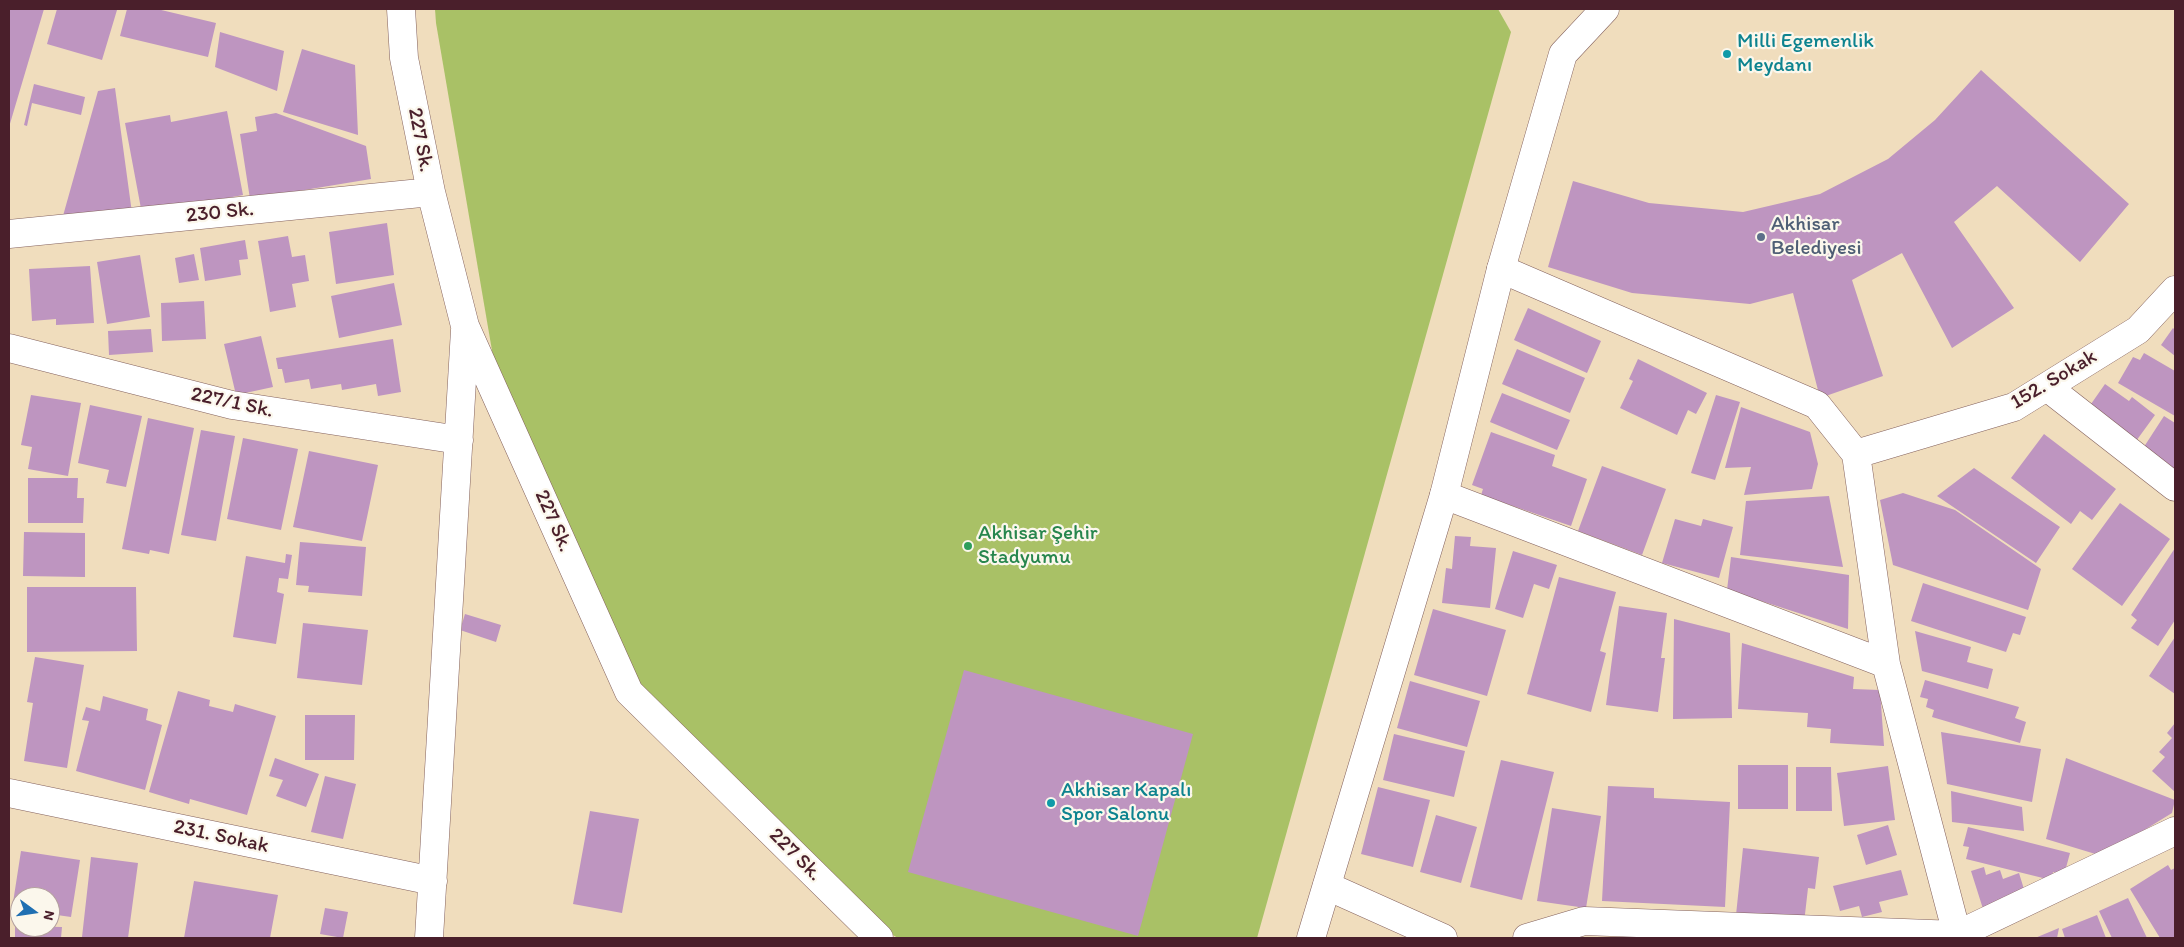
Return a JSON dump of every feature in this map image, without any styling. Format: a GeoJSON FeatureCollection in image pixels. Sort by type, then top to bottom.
{"type":"FeatureCollection","features":[{"type":"Feature","properties":{"kind":"street"},"geometry":{"type":"LineString","coordinates":[[1311,938],[1444,495],[1502,269],[1563,54],[1604,9]]}},
{"type":"Feature","properties":{"kind":"street","name":"227 Sk."},"geometry":{"type":"LineString","coordinates":[[394,11],[431,192],[465,326],[629,692],[879,938]]}},
{"type":"Feature","properties":{"kind":"street","name":"230 Sk."},"geometry":{"type":"LineString","coordinates":[[9,234],[431,192]]}},
{"type":"Feature","properties":{"kind":"street"},"geometry":{"type":"LineString","coordinates":[[1502,269],[1817,404],[1856,454],[1886,664],[1958,937]]}},
{"type":"Feature","properties":{"kind":"street","name":"152. Sokak"},"geometry":{"type":"LineString","coordinates":[[1856,454],[2014,407],[2138,330],[2175,290]]}},
{"type":"Feature","properties":{"kind":"street"},"geometry":{"type":"LineString","coordinates":[[429,938],[465,326]]}},
{"type":"Feature","properties":{"kind":"street","name":"227/1 Sk."},"geometry":{"type":"LineString","coordinates":[[9,348],[232,406],[459,440]]}},
{"type":"Feature","properties":{"kind":"street"},"geometry":{"type":"LineString","coordinates":[[2047,387],[2175,487]]}},
{"type":"Feature","properties":{"kind":"street"},"geometry":{"type":"LineString","coordinates":[[1444,495],[1886,664]]}},
{"type":"Feature","properties":{"kind":"street","name":"231. Sokak"},"geometry":{"type":"LineString","coordinates":[[9,793],[433,881]]}},
{"type":"Feature","properties":{"kind":"street"},"geometry":{"type":"LineString","coordinates":[[1527,938],[1584,921],[1958,937],[2175,831]]}},
{"type":"Feature","properties":{"kind":"street"},"geometry":{"type":"LineString","coordinates":[[1327,886],[1444,938]]}},
{"type":"Feature","properties":{"kind":"green space","name":"Akhisar Şehir Stadyumu"},"geometry":{"type":"Polygon","coordinates":[[[435,9],[1498,9],[1511,32],[1257,938],[898,938],[851,911],[637,684],[502,409],[435,9]]]}},
{"type":"Feature","properties":{"kind":"building"},"geometry":{"type":"Polygon","coordinates":[[[9,9],[44,9],[9,127],[9,9]]]}},
{"type":"Feature","properties":{"kind":"building"},"geometry":{"type":"Polygon","coordinates":[[[57,9],[117,10],[102,60],[47,44],[57,9]]]}},
{"type":"Feature","properties":{"kind":"building"},"geometry":{"type":"Polygon","coordinates":[[[127,9],[157,9],[216,23],[208,57],[120,36],[127,9]]]}},
{"type":"Feature","properties":{"kind":"building"},"geometry":{"type":"Polygon","coordinates":[[[220,32],[284,51],[277,91],[215,67],[220,32]]]}},
{"type":"Feature","properties":{"kind":"building"},"geometry":{"type":"Polygon","coordinates":[[[302,49],[355,65],[358,135],[283,112],[302,49]]]}},
{"type":"Feature","properties":{"kind":"building","name":"Akhisar Belediyesi"},"geometry":{"type":"Polygon","coordinates":[[[1981,70],[2129,204],[2080,262],[1997,186],[1954,222],[2014,308],[1952,348],[1902,253],[1852,280],[1883,376],[1820,398],[1793,293],[1750,304],[1632,293],[1548,267],[1573,181],[1649,203],[1743,212],[1820,194],[1888,159],[1935,120],[1981,70]]]}},
{"type":"Feature","properties":{"kind":"building"},"geometry":{"type":"Polygon","coordinates":[[[34,84],[85,97],[81,115],[32,103],[27,126],[24,125],[34,84]]]}},
{"type":"Feature","properties":{"kind":"building"},"geometry":{"type":"Polygon","coordinates":[[[115,88],[132,213],[61,223],[98,91],[115,88]]]}},
{"type":"Feature","properties":{"kind":"building"},"geometry":{"type":"Polygon","coordinates":[[[227,111],[243,195],[142,214],[125,123],[170,115],[171,122],[227,111]]]}},
{"type":"Feature","properties":{"kind":"building"},"geometry":{"type":"Polygon","coordinates":[[[276,113],[366,146],[371,179],[250,199],[240,134],[257,131],[255,117],[276,113]]]}},
{"type":"Feature","properties":{"kind":"building"},"geometry":{"type":"Polygon","coordinates":[[[387,223],[394,275],[336,284],[329,232],[387,223]]]}},
{"type":"Feature","properties":{"kind":"building"},"geometry":{"type":"Polygon","coordinates":[[[288,236],[292,257],[305,255],[309,281],[292,284],[296,307],[270,312],[258,241],[288,236]]]}},
{"type":"Feature","properties":{"kind":"building"},"geometry":{"type":"Polygon","coordinates":[[[245,240],[248,259],[239,260],[241,275],[205,281],[200,248],[245,240]]]}},
{"type":"Feature","properties":{"kind":"building"},"geometry":{"type":"Polygon","coordinates":[[[194,254],[199,280],[179,283],[175,258],[194,254]]]}},
{"type":"Feature","properties":{"kind":"building"},"geometry":{"type":"Polygon","coordinates":[[[140,255],[150,317],[107,324],[97,262],[140,255]]]}},
{"type":"Feature","properties":{"kind":"building"},"geometry":{"type":"Polygon","coordinates":[[[90,266],[94,323],[56,325],[56,319],[32,321],[29,269],[90,266]]]}},
{"type":"Feature","properties":{"kind":"building"},"geometry":{"type":"Polygon","coordinates":[[[394,283],[402,325],[339,338],[331,296],[394,283]]]}},
{"type":"Feature","properties":{"kind":"building"},"geometry":{"type":"Polygon","coordinates":[[[204,301],[206,339],[162,341],[161,303],[204,301]]]}},
{"type":"Feature","properties":{"kind":"building"},"geometry":{"type":"Polygon","coordinates":[[[1528,308],[1601,341],[1587,373],[1514,340],[1528,308]]]}},
{"type":"Feature","properties":{"kind":"building"},"geometry":{"type":"Polygon","coordinates":[[[2173,328],[2175,330],[2175,356],[2161,345],[2173,328]]]}},
{"type":"Feature","properties":{"kind":"building"},"geometry":{"type":"Polygon","coordinates":[[[151,329],[153,352],[109,355],[108,331],[151,329]]]}},
{"type":"Feature","properties":{"kind":"building"},"geometry":{"type":"Polygon","coordinates":[[[261,336],[273,387],[236,395],[224,344],[261,336]]]}},
{"type":"Feature","properties":{"kind":"building"},"geometry":{"type":"Polygon","coordinates":[[[393,339],[401,392],[378,396],[376,384],[342,390],[341,384],[311,389],[309,379],[285,383],[282,369],[278,369],[276,358],[393,339]]]}},
{"type":"Feature","properties":{"kind":"building"},"geometry":{"type":"Polygon","coordinates":[[[1517,349],[1585,378],[1570,413],[1502,384],[1517,349]]]}},
{"type":"Feature","properties":{"kind":"building"},"geometry":{"type":"Polygon","coordinates":[[[2144,353],[2175,371],[2175,416],[2118,383],[2133,357],[2140,360],[2144,353]]]}},
{"type":"Feature","properties":{"kind":"building"},"geometry":{"type":"Polygon","coordinates":[[[1638,359],[1707,393],[1696,414],[1688,410],[1677,435],[1620,408],[1633,381],[1629,379],[1638,359]]]}},
{"type":"Feature","properties":{"kind":"building"},"geometry":{"type":"Polygon","coordinates":[[[2105,384],[2129,401],[2132,397],[2155,415],[2131,448],[2084,414],[2105,384]]]}},
{"type":"Feature","properties":{"kind":"building"},"geometry":{"type":"Polygon","coordinates":[[[1502,393],[1570,420],[1557,450],[1490,422],[1502,393]]]}},
{"type":"Feature","properties":{"kind":"building"},"geometry":{"type":"Polygon","coordinates":[[[31,395],[81,403],[68,476],[28,469],[32,447],[21,445],[31,395]]]}},
{"type":"Feature","properties":{"kind":"building"},"geometry":{"type":"Polygon","coordinates":[[[1716,395],[1740,402],[1715,480],[1691,473],[1716,395]]]}},
{"type":"Feature","properties":{"kind":"building"},"geometry":{"type":"Polygon","coordinates":[[[90,405],[142,416],[126,487],[106,483],[109,470],[78,463],[90,405]]]}},
{"type":"Feature","properties":{"kind":"building"},"geometry":{"type":"Polygon","coordinates":[[[1741,407],[1810,432],[1818,464],[1812,489],[1744,495],[1751,467],[1725,468],[1741,407]]]}},
{"type":"Feature","properties":{"kind":"building"},"geometry":{"type":"Polygon","coordinates":[[[2164,416],[2175,423],[2175,476],[2140,453],[2164,416]]]}},
{"type":"Feature","properties":{"kind":"building"},"geometry":{"type":"Polygon","coordinates":[[[148,418],[194,428],[169,554],[150,550],[149,554],[122,549],[148,418]]]}},
{"type":"Feature","properties":{"kind":"building"},"geometry":{"type":"Polygon","coordinates":[[[201,430],[235,436],[216,541],[181,535],[201,430]]]}},
{"type":"Feature","properties":{"kind":"building"},"geometry":{"type":"Polygon","coordinates":[[[1491,432],[1555,455],[1552,466],[1587,479],[1571,526],[1481,495],[1483,489],[1472,485],[1491,432]]]}},
{"type":"Feature","properties":{"kind":"building"},"geometry":{"type":"Polygon","coordinates":[[[2044,434],[2116,489],[2092,520],[2080,511],[2071,524],[2011,478],[2044,434]]]}},
{"type":"Feature","properties":{"kind":"building"},"geometry":{"type":"Polygon","coordinates":[[[243,438],[298,449],[281,530],[227,519],[243,438]]]}},
{"type":"Feature","properties":{"kind":"building"},"geometry":{"type":"Polygon","coordinates":[[[309,451],[378,465],[362,541],[293,527],[309,451]]]}},
{"type":"Feature","properties":{"kind":"building"},"geometry":{"type":"Polygon","coordinates":[[[1602,466],[1666,489],[1642,555],[1578,531],[1602,466]]]}},
{"type":"Feature","properties":{"kind":"building"},"geometry":{"type":"Polygon","coordinates":[[[1974,468],[2060,527],[2036,563],[1937,496],[1974,468]]]}},
{"type":"Feature","properties":{"kind":"building"},"geometry":{"type":"Polygon","coordinates":[[[28,478],[78,478],[77,498],[84,498],[83,523],[28,523],[28,478]]]}},
{"type":"Feature","properties":{"kind":"building"},"geometry":{"type":"Polygon","coordinates":[[[1903,493],[1955,510],[2041,569],[2028,610],[1893,565],[1880,500],[1903,493]]]}},
{"type":"Feature","properties":{"kind":"building"},"geometry":{"type":"Polygon","coordinates":[[[1829,496],[1843,567],[1740,555],[1746,501],[1829,496]]]}},
{"type":"Feature","properties":{"kind":"building"},"geometry":{"type":"Polygon","coordinates":[[[2120,503],[2170,539],[2122,606],[2072,569],[2120,503]]]}},
{"type":"Feature","properties":{"kind":"building"},"geometry":{"type":"Polygon","coordinates":[[[1675,519],[1701,526],[1703,519],[1733,527],[1719,578],[1662,563],[1675,519]]]}},
{"type":"Feature","properties":{"kind":"building"},"geometry":{"type":"Polygon","coordinates":[[[24,532],[85,533],[85,577],[23,576],[24,532]]]}},
{"type":"Feature","properties":{"kind":"building"},"geometry":{"type":"Polygon","coordinates":[[[1455,536],[1471,537],[1470,546],[1496,548],[1490,608],[1442,603],[1446,568],[1452,569],[1455,536]]]}},
{"type":"Feature","properties":{"kind":"building"},"geometry":{"type":"Polygon","coordinates":[[[300,542],[366,547],[362,596],[308,592],[309,586],[296,585],[300,542]]]}},
{"type":"Feature","properties":{"kind":"building"},"geometry":{"type":"Polygon","coordinates":[[[2175,548],[2175,620],[2158,646],[2131,628],[2137,620],[2131,615],[2175,548]]]}},
{"type":"Feature","properties":{"kind":"building"},"geometry":{"type":"Polygon","coordinates":[[[1513,551],[1557,565],[1549,589],[1534,584],[1523,618],[1495,609],[1513,551]]]}},
{"type":"Feature","properties":{"kind":"building"},"geometry":{"type":"Polygon","coordinates":[[[286,554],[292,555],[288,579],[279,578],[277,592],[284,594],[276,644],[233,637],[246,556],[285,563],[286,554]]]}},
{"type":"Feature","properties":{"kind":"building"},"geometry":{"type":"Polygon","coordinates":[[[1731,557],[1849,575],[1848,629],[1727,590],[1731,557]]]}},
{"type":"Feature","properties":{"kind":"building"},"geometry":{"type":"Polygon","coordinates":[[[1559,577],[1616,592],[1600,651],[1606,653],[1591,712],[1527,694],[1559,577]]]}},
{"type":"Feature","properties":{"kind":"building"},"geometry":{"type":"Polygon","coordinates":[[[1923,583],[2026,617],[2020,635],[2013,633],[2006,652],[1911,621],[1923,583]]]}},
{"type":"Feature","properties":{"kind":"building"},"geometry":{"type":"Polygon","coordinates":[[[27,587],[136,587],[137,651],[27,652],[27,587]]]}},
{"type":"Feature","properties":{"kind":"building"},"geometry":{"type":"Polygon","coordinates":[[[1619,606],[1667,613],[1661,658],[1665,658],[1658,712],[1606,705],[1619,606]]]}},
{"type":"Feature","properties":{"kind":"building"},"geometry":{"type":"Polygon","coordinates":[[[1433,609],[1506,630],[1487,696],[1414,675],[1433,609]]]}},
{"type":"Feature","properties":{"kind":"building"},"geometry":{"type":"Polygon","coordinates":[[[465,614],[501,625],[496,642],[460,630],[465,614]]]}},
{"type":"Feature","properties":{"kind":"building"},"geometry":{"type":"Polygon","coordinates":[[[1674,619],[1730,633],[1732,718],[1673,719],[1674,619]]]}},
{"type":"Feature","properties":{"kind":"building"},"geometry":{"type":"Polygon","coordinates":[[[303,623],[368,630],[362,685],[297,678],[303,623]]]}},
{"type":"Feature","properties":{"kind":"building"},"geometry":{"type":"Polygon","coordinates":[[[1915,631],[1971,647],[1967,662],[1993,669],[1988,689],[1922,671],[1915,631]]]}},
{"type":"Feature","properties":{"kind":"building"},"geometry":{"type":"Polygon","coordinates":[[[2175,637],[2175,694],[2149,676],[2175,637]]]}},
{"type":"Feature","properties":{"kind":"building"},"geometry":{"type":"Polygon","coordinates":[[[1742,643],[1854,677],[1853,689],[1880,690],[1884,746],[1830,743],[1831,729],[1807,727],[1808,713],[1738,709],[1742,643]]]}},
{"type":"Feature","properties":{"kind":"building"},"geometry":{"type":"Polygon","coordinates":[[[35,657],[84,665],[67,768],[24,761],[33,703],[27,702],[35,657]]]}},
{"type":"Feature","properties":{"kind":"building","name":"Akhisar Kapalı Spor Salonu"},"geometry":{"type":"Polygon","coordinates":[[[964,670],[1193,734],[1138,936],[908,872],[964,670]]]}},
{"type":"Feature","properties":{"kind":"building"},"geometry":{"type":"Polygon","coordinates":[[[1925,680],[2019,707],[2015,718],[2026,722],[2020,743],[1932,717],[1934,710],[1926,707],[1928,699],[1920,697],[1925,680]]]}},
{"type":"Feature","properties":{"kind":"building"},"geometry":{"type":"Polygon","coordinates":[[[1410,681],[1480,701],[1467,747],[1397,728],[1410,681]]]}},
{"type":"Feature","properties":{"kind":"building"},"geometry":{"type":"Polygon","coordinates":[[[178,691],[210,700],[209,706],[233,712],[235,704],[276,716],[247,815],[190,799],[189,804],[149,792],[178,691]]]}},
{"type":"Feature","properties":{"kind":"building"},"geometry":{"type":"Polygon","coordinates":[[[103,696],[148,709],[146,720],[162,725],[145,790],[76,771],[89,721],[82,720],[86,707],[100,711],[103,696]]]}},
{"type":"Feature","properties":{"kind":"building"},"geometry":{"type":"Polygon","coordinates":[[[305,715],[355,715],[354,760],[305,760],[305,715]]]}},
{"type":"Feature","properties":{"kind":"building"},"geometry":{"type":"Polygon","coordinates":[[[2175,723],[2175,792],[2152,771],[2165,757],[2159,752],[2172,738],[2167,733],[2175,723]]]}},
{"type":"Feature","properties":{"kind":"building"},"geometry":{"type":"Polygon","coordinates":[[[1941,732],[2041,749],[2032,802],[1947,784],[1941,732]]]}},
{"type":"Feature","properties":{"kind":"building"},"geometry":{"type":"Polygon","coordinates":[[[1394,734],[1465,751],[1454,797],[1383,780],[1394,734]]]}},
{"type":"Feature","properties":{"kind":"building"},"geometry":{"type":"Polygon","coordinates":[[[275,758],[319,774],[306,807],[276,796],[283,780],[269,776],[275,758]]]}},
{"type":"Feature","properties":{"kind":"building"},"geometry":{"type":"Polygon","coordinates":[[[2066,758],[2175,800],[2172,813],[2102,856],[2046,839],[2066,758]]]}},
{"type":"Feature","properties":{"kind":"building"},"geometry":{"type":"Polygon","coordinates":[[[1501,760],[1554,772],[1522,900],[1470,887],[1501,760]]]}},
{"type":"Feature","properties":{"kind":"building"},"geometry":{"type":"Polygon","coordinates":[[[1738,765],[1788,765],[1788,809],[1738,809],[1738,765]]]}},
{"type":"Feature","properties":{"kind":"building"},"geometry":{"type":"Polygon","coordinates":[[[1888,766],[1895,820],[1844,826],[1837,773],[1888,766]]]}},
{"type":"Feature","properties":{"kind":"building"},"geometry":{"type":"Polygon","coordinates":[[[1796,767],[1831,767],[1832,811],[1796,811],[1796,767]]]}},
{"type":"Feature","properties":{"kind":"building"},"geometry":{"type":"Polygon","coordinates":[[[325,776],[356,784],[343,839],[311,832],[325,776]]]}},
{"type":"Feature","properties":{"kind":"building"},"geometry":{"type":"Polygon","coordinates":[[[1608,786],[1654,788],[1654,798],[1730,802],[1725,907],[1602,901],[1608,786]]]}},
{"type":"Feature","properties":{"kind":"building"},"geometry":{"type":"Polygon","coordinates":[[[1378,787],[1430,800],[1413,867],[1361,854],[1378,787]]]}},
{"type":"Feature","properties":{"kind":"building"},"geometry":{"type":"Polygon","coordinates":[[[1951,791],[2022,807],[2024,831],[1952,822],[1951,791]]]}},
{"type":"Feature","properties":{"kind":"building"},"geometry":{"type":"Polygon","coordinates":[[[1552,808],[1601,816],[1586,908],[1537,901],[1552,808]]]}},
{"type":"Feature","properties":{"kind":"building"},"geometry":{"type":"Polygon","coordinates":[[[590,811],[639,819],[622,913],[573,904],[590,811]]]}},
{"type":"Feature","properties":{"kind":"building"},"geometry":{"type":"Polygon","coordinates":[[[1436,815],[1477,827],[1461,883],[1420,872],[1436,815]]]}},
{"type":"Feature","properties":{"kind":"building"},"geometry":{"type":"Polygon","coordinates":[[[1888,825],[1897,855],[1866,865],[1857,835],[1888,825]]]}},
{"type":"Feature","properties":{"kind":"building"},"geometry":{"type":"Polygon","coordinates":[[[1968,827],[2070,853],[2064,875],[2053,872],[2051,880],[1966,859],[1969,847],[1963,846],[1968,827]]]}},
{"type":"Feature","properties":{"kind":"building"},"geometry":{"type":"Polygon","coordinates":[[[1743,848],[1819,857],[1815,889],[1808,888],[1804,923],[1736,915],[1743,848]]]}},
{"type":"Feature","properties":{"kind":"building"},"geometry":{"type":"Polygon","coordinates":[[[21,851],[80,860],[71,917],[60,915],[60,887],[15,887],[21,851]]]}},
{"type":"Feature","properties":{"kind":"building"},"geometry":{"type":"Polygon","coordinates":[[[91,857],[138,863],[128,938],[82,937],[91,857]]]}},
{"type":"Feature","properties":{"kind":"building"},"geometry":{"type":"Polygon","coordinates":[[[2168,865],[2171,870],[2175,868],[2175,938],[2160,938],[2130,889],[2168,865]]]}},
{"type":"Feature","properties":{"kind":"building"},"geometry":{"type":"Polygon","coordinates":[[[1984,867],[1986,875],[2000,870],[2003,879],[2019,873],[2027,899],[1984,912],[1971,871],[1984,867]]]}},
{"type":"Feature","properties":{"kind":"building"},"geometry":{"type":"Polygon","coordinates":[[[1901,870],[1908,895],[1879,902],[1882,912],[1862,917],[1859,906],[1840,911],[1833,886],[1901,870]]]}},
{"type":"Feature","properties":{"kind":"building"},"geometry":{"type":"Polygon","coordinates":[[[194,881],[278,895],[270,938],[184,938],[194,881]]]}},
{"type":"Feature","properties":{"kind":"building"},"geometry":{"type":"Polygon","coordinates":[[[2128,898],[2147,938],[2112,938],[2099,911],[2128,898]]]}},
{"type":"Feature","properties":{"kind":"building"},"geometry":{"type":"Polygon","coordinates":[[[325,908],[348,912],[343,938],[320,934],[325,908]]]}},
{"type":"Feature","properties":{"kind":"building"},"geometry":{"type":"Polygon","coordinates":[[[2097,915],[2106,938],[2065,938],[2062,929],[2097,915]]]}},
{"type":"Feature","properties":{"kind":"building"},"geometry":{"type":"Polygon","coordinates":[[[60,927],[62,927],[61,938],[15,938],[60,937],[60,927]]]}},
{"type":"Feature","properties":{"kind":"building"},"geometry":{"type":"Polygon","coordinates":[[[2059,928],[2057,938],[2035,938],[2059,928]]]}},
{"type":"Feature","properties":{"kind":"place","name":"Milli Egemenlik Meydanı"},"geometry":{"type":"Point","coordinates":[1727,54]}},
{"type":"Feature","properties":{"kind":"place","name":"Akhisar Belediyesi"},"geometry":{"type":"Point","coordinates":[1761,237]}},
{"type":"Feature","properties":{"kind":"place","name":"Akhisar Şehir Stadyumu"},"geometry":{"type":"Point","coordinates":[968,546]}},
{"type":"Feature","properties":{"kind":"place","name":"Akhisar Kapalı Spor Salonu"},"geometry":{"type":"Point","coordinates":[1051,803]}}]}
